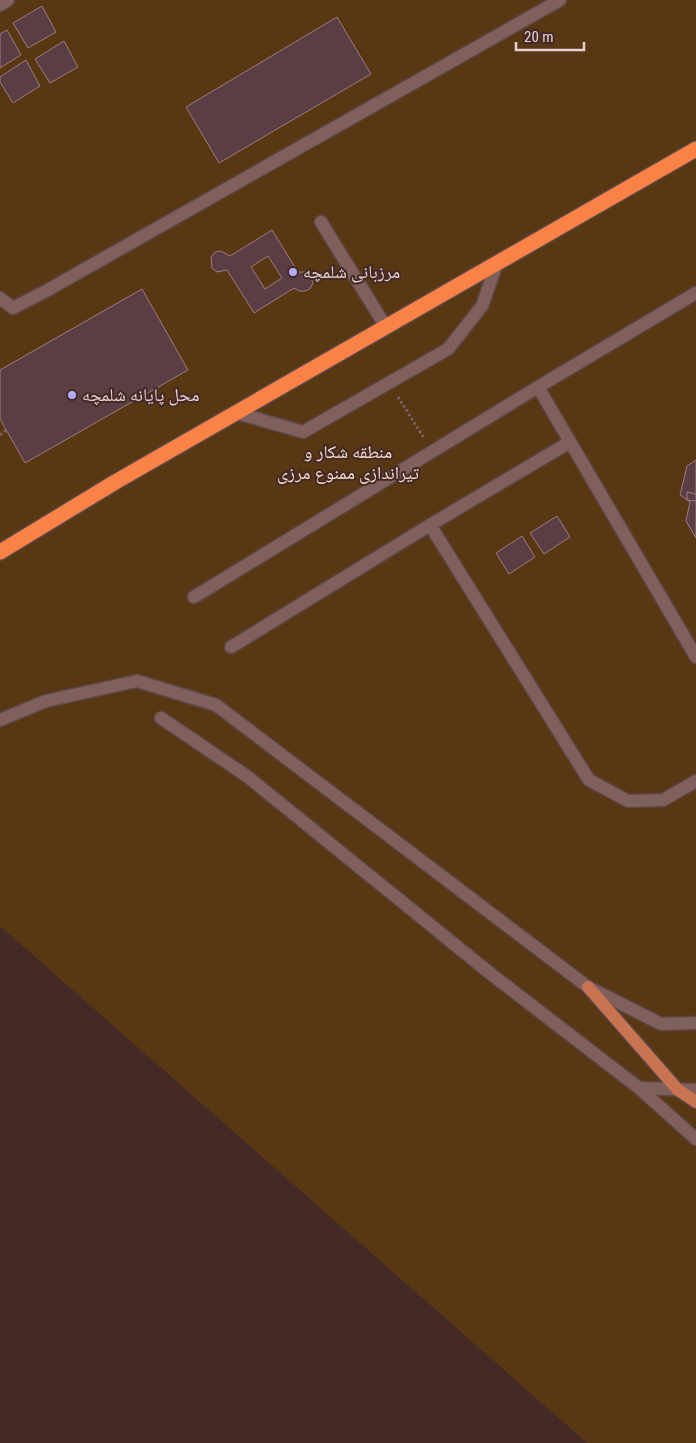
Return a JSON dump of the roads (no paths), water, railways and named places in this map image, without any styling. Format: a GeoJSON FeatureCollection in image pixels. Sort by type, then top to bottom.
{"type":"FeatureCollection","features":[{"type":"Feature","properties":{"kind":"highway"},"geometry":{"type":"LineString","coordinates":[[0,552],[117,481],[696,150]]}},
{"type":"Feature","properties":{"kind":"main road"},"geometry":{"type":"LineString","coordinates":[[588,987],[678,1090],[696,1102]]}},
{"type":"Feature","properties":{"kind":"lane"},"geometry":{"type":"LineString","coordinates":[[0,5],[8,0]]}},
{"type":"Feature","properties":{"kind":"lane"},"geometry":{"type":"LineString","coordinates":[[0,298],[13,308],[46,291],[560,0]]}},
{"type":"Feature","properties":{"kind":"lane"},"geometry":{"type":"LineString","coordinates":[[321,222],[386,327]]}},
{"type":"Feature","properties":{"kind":"lane"},"geometry":{"type":"LineString","coordinates":[[237,412],[303,432],[448,349],[482,306],[497,263]]}},
{"type":"Feature","properties":{"kind":"lane"},"geometry":{"type":"LineString","coordinates":[[194,597],[696,293]]}},
{"type":"Feature","properties":{"kind":"lane"},"geometry":{"type":"LineString","coordinates":[[538,387],[696,657]]}},
{"type":"Feature","properties":{"kind":"lane"},"geometry":{"type":"LineString","coordinates":[[231,647],[570,442]]}},
{"type":"Feature","properties":{"kind":"lane"},"geometry":{"type":"LineString","coordinates":[[430,525],[589,780],[628,801],[663,800],[696,781]]}},
{"type":"Feature","properties":{"kind":"lane"},"geometry":{"type":"LineString","coordinates":[[0,720],[46,701],[137,681],[216,705],[588,987],[661,1024],[696,1023]]}},
{"type":"Feature","properties":{"kind":"lane"},"geometry":{"type":"LineString","coordinates":[[161,718],[248,777],[491,974],[638,1088],[696,1139]]}},
{"type":"Feature","properties":{"kind":"lane"},"geometry":{"type":"LineString","coordinates":[[638,1088],[696,1090]]}},
{"type":"Feature","properties":{"kind":"place","name":"مرزبانی شلمچه"},"geometry":{"type":"Point","coordinates":[293,272]}},
{"type":"Feature","properties":{"kind":"place","name":"محل پایانه شلمچه"},"geometry":{"type":"Point","coordinates":[72,395]}},
{"type":"Feature","properties":{"kind":"park label","name":"منطقه شکار و تیراندازی ممنوع مرزی"},"geometry":{"type":"Point","coordinates":[348,462]}}]}
